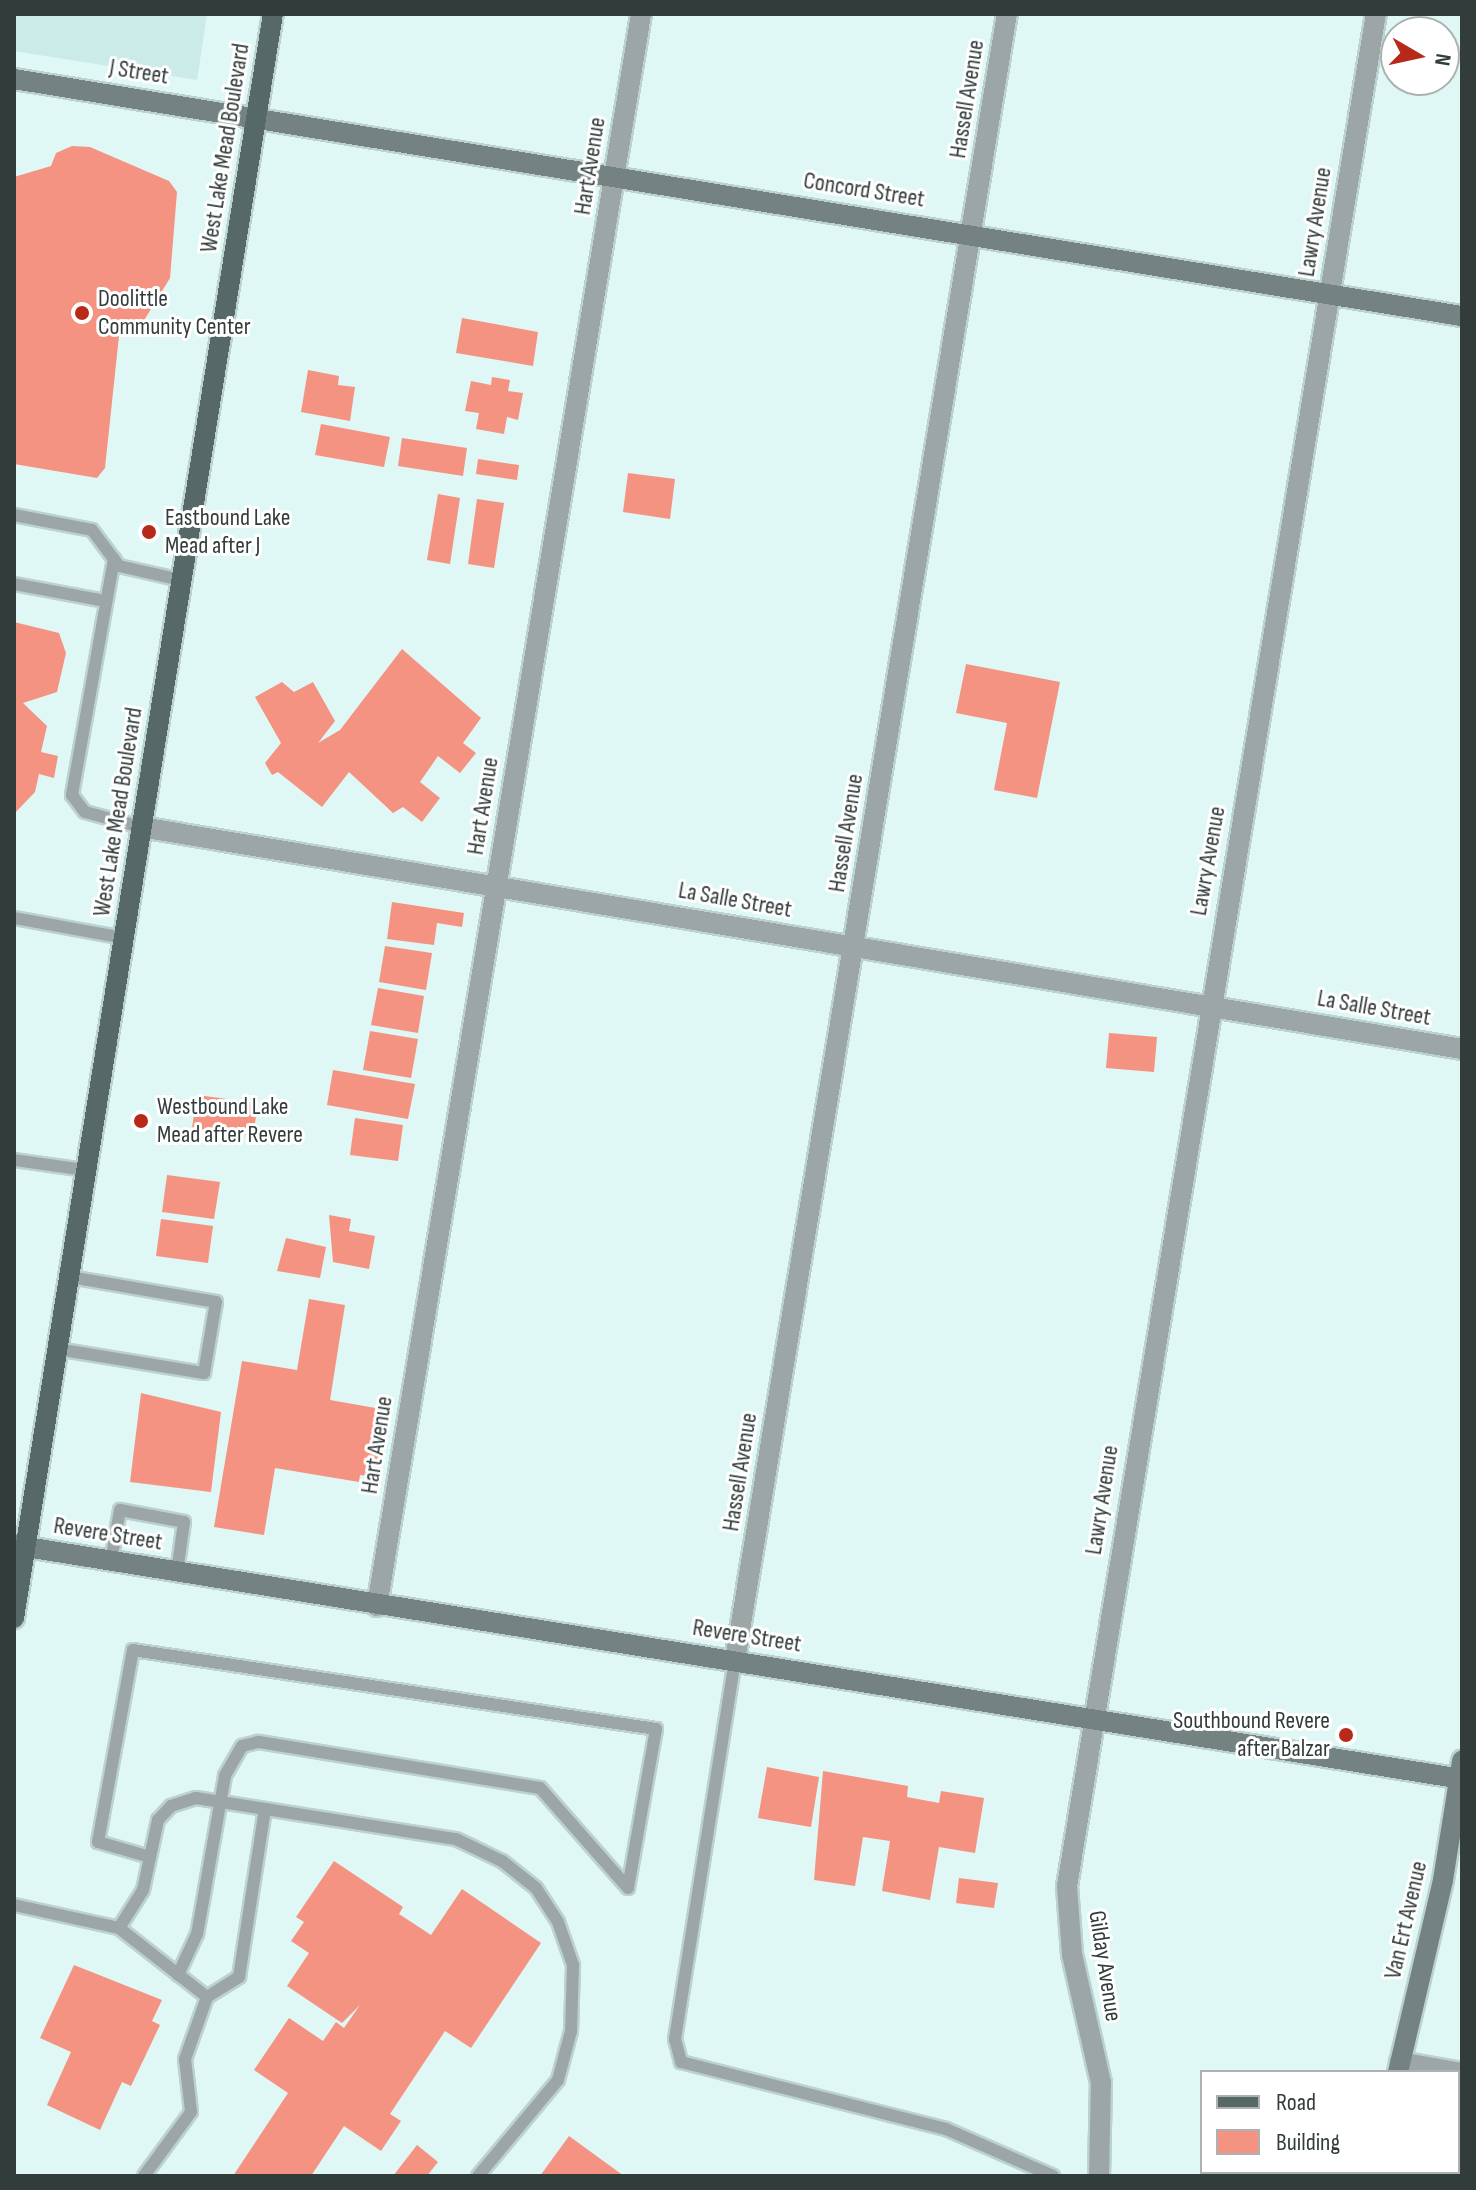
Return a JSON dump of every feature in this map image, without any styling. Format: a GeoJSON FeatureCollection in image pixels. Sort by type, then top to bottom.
{"type":"FeatureCollection","features":[{"type":"Feature","properties":{"kind":"main road","name":"West Lake Mead Boulevard"},"geometry":{"type":"LineString","coordinates":[[14,1618],[19,1546],[69,1277],[273,14]]}},
{"type":"Feature","properties":{"kind":"street","name":"Hart Avenue"},"geometry":{"type":"LineString","coordinates":[[377,1606],[641,14]]}},
{"type":"Feature","properties":{"kind":"street","name":"Hassell Avenue"},"geometry":{"type":"LineString","coordinates":[[735,1660],[1007,14]]}},
{"type":"Feature","properties":{"kind":"street","name":"Lawry Avenue"},"geometry":{"type":"LineString","coordinates":[[1092,1717],[1376,14]]}},
{"type":"Feature","properties":{"kind":"street","name":"J Street"},"geometry":{"type":"LineString","coordinates":[[14,79],[257,115]]}},
{"type":"Feature","properties":{"kind":"street","name":"Concord Street"},"geometry":{"type":"LineString","coordinates":[[257,115],[1462,316]]}},
{"type":"Feature","properties":{"kind":"street","name":"La Salle Street"},"geometry":{"type":"LineString","coordinates":[[141,827],[1462,1049]]}},
{"type":"Feature","properties":{"kind":"street","name":"Revere Street"},"geometry":{"type":"LineString","coordinates":[[19,1546],[377,1606],[1461,1773]]}},
{"type":"Feature","properties":{"kind":"street","name":"Gilday Avenue"},"geometry":{"type":"LineString","coordinates":[[1092,1717],[1067,1886],[1072,1954],[1101,2083],[1099,2176]]}},
{"type":"Feature","properties":{"kind":"street","name":"Van Ert Avenue"},"geometry":{"type":"LineString","coordinates":[[1399,2067],[1461,1773]]}},
{"type":"Feature","properties":{"kind":"street"},"geometry":{"type":"LineString","coordinates":[[1399,2067],[1430,2070]]}},
{"type":"Feature","properties":{"kind":"lane"},"geometry":{"type":"LineString","coordinates":[[14,515],[92,530],[119,566],[181,580]]}},
{"type":"Feature","properties":{"kind":"lane"},"geometry":{"type":"LineString","coordinates":[[114,559],[72,795],[85,812],[141,827]]}},
{"type":"Feature","properties":{"kind":"lane"},"geometry":{"type":"LineString","coordinates":[[14,584],[105,601]]}},
{"type":"Feature","properties":{"kind":"lane"},"geometry":{"type":"LineString","coordinates":[[14,918],[124,938]]}},
{"type":"Feature","properties":{"kind":"lane"},"geometry":{"type":"LineString","coordinates":[[14,1160],[85,1170]]}},
{"type":"Feature","properties":{"kind":"lane"},"geometry":{"type":"LineString","coordinates":[[57,1349],[204,1373],[216,1302],[69,1277]]}},
{"type":"Feature","properties":{"kind":"lane"},"geometry":{"type":"LineString","coordinates":[[111,1561],[120,1510],[184,1522],[177,1572]]}},
{"type":"Feature","properties":{"kind":"lane"},"geometry":{"type":"LineString","coordinates":[[150,1857],[98,1842],[133,1650],[656,1729],[628,1888],[540,1788],[258,1742],[242,1746],[230,1758],[219,1802],[197,1934],[178,1975]]}},
{"type":"Feature","properties":{"kind":"lane"},"geometry":{"type":"LineString","coordinates":[[735,1660],[675,2039],[681,2062],[946,2129],[1053,2176]]}},
{"type":"Feature","properties":{"kind":"lane"},"geometry":{"type":"LineString","coordinates":[[119,1928],[143,1890],[158,1820],[171,1806],[196,1798],[456,1839],[502,1861],[536,1888],[558,1922],[573,1965],[571,2031],[558,2080],[478,2176]]}},
{"type":"Feature","properties":{"kind":"lane"},"geometry":{"type":"LineString","coordinates":[[144,2176],[191,2112],[185,2059],[207,1997],[239,1977],[265,1809]]}},
{"type":"Feature","properties":{"kind":"lane"},"geometry":{"type":"LineString","coordinates":[[14,1905],[119,1928],[207,1997]]}},
{"type":"Feature","properties":{"kind":"shaded area"},"geometry":{"type":"Polygon","coordinates":[[[14,14],[207,14],[197,80],[14,51],[14,14]]]}},
{"type":"Feature","properties":{"kind":"building","name":"Doolittle Community Center"},"geometry":{"type":"Polygon","coordinates":[[[72,146],[90,147],[169,181],[177,192],[170,278],[143,322],[119,336],[105,468],[97,478],[14,464],[14,177],[51,166],[56,153],[72,146]]]}},
{"type":"Feature","properties":{"kind":"building"},"geometry":{"type":"Polygon","coordinates":[[[462,318],[538,332],[533,366],[456,353],[462,318]]]}},
{"type":"Feature","properties":{"kind":"building"},"geometry":{"type":"Polygon","coordinates":[[[308,370],[339,376],[338,385],[355,387],[350,421],[301,412],[308,370]]]}},
{"type":"Feature","properties":{"kind":"building"},"geometry":{"type":"Polygon","coordinates":[[[492,377],[510,380],[508,391],[523,393],[518,420],[507,417],[504,434],[476,429],[479,413],[465,411],[471,381],[491,385],[492,377]]]}},
{"type":"Feature","properties":{"kind":"building"},"geometry":{"type":"Polygon","coordinates":[[[321,424],[390,437],[384,467],[315,455],[321,424]]]}},
{"type":"Feature","properties":{"kind":"building"},"geometry":{"type":"Polygon","coordinates":[[[402,438],[467,448],[463,476],[398,466],[402,438]]]}},
{"type":"Feature","properties":{"kind":"building"},"geometry":{"type":"Polygon","coordinates":[[[478,459],[519,465],[517,480],[476,474],[478,459]]]}},
{"type":"Feature","properties":{"kind":"building"},"geometry":{"type":"Polygon","coordinates":[[[628,473],[675,479],[670,519],[623,512],[628,473]]]}},
{"type":"Feature","properties":{"kind":"building"},"geometry":{"type":"Polygon","coordinates":[[[438,494],[460,498],[450,564],[427,560],[438,494]]]}},
{"type":"Feature","properties":{"kind":"building"},"geometry":{"type":"Polygon","coordinates":[[[477,499],[504,503],[494,568],[468,564],[477,499]]]}},
{"type":"Feature","properties":{"kind":"building"},"geometry":{"type":"Polygon","coordinates":[[[14,622],[59,633],[66,653],[57,692],[23,703],[47,726],[41,752],[58,756],[54,778],[39,774],[35,792],[14,814],[14,622]]]}},
{"type":"Feature","properties":{"kind":"building"},"geometry":{"type":"Polygon","coordinates":[[[402,649],[481,718],[463,743],[476,753],[460,773],[438,756],[420,782],[440,798],[422,822],[403,807],[393,813],[349,772],[322,807],[278,772],[272,775],[265,763],[281,743],[255,697],[282,682],[294,692],[313,682],[335,721],[318,743],[340,730],[402,649]]]}},
{"type":"Feature","properties":{"kind":"building"},"geometry":{"type":"Polygon","coordinates":[[[966,664],[1060,682],[1037,798],[994,790],[1007,723],[956,713],[966,664]]]}},
{"type":"Feature","properties":{"kind":"building"},"geometry":{"type":"Polygon","coordinates":[[[392,902],[464,913],[462,927],[437,923],[434,945],[387,939],[392,902]]]}},
{"type":"Feature","properties":{"kind":"building"},"geometry":{"type":"Polygon","coordinates":[[[385,946],[432,953],[426,990],[379,982],[385,946]]]}},
{"type":"Feature","properties":{"kind":"building"},"geometry":{"type":"Polygon","coordinates":[[[378,988],[424,996],[418,1033],[371,1025],[378,988]]]}},
{"type":"Feature","properties":{"kind":"building"},"geometry":{"type":"Polygon","coordinates":[[[370,1031],[418,1039],[411,1078],[363,1070],[370,1031]]]}},
{"type":"Feature","properties":{"kind":"building"},"geometry":{"type":"Polygon","coordinates":[[[1109,1033],[1157,1037],[1154,1072],[1106,1068],[1109,1033]]]}},
{"type":"Feature","properties":{"kind":"building"},"geometry":{"type":"Polygon","coordinates":[[[333,1070],[415,1084],[408,1119],[327,1105],[333,1070]]]}},
{"type":"Feature","properties":{"kind":"building"},"geometry":{"type":"Polygon","coordinates":[[[197,1095],[258,1103],[253,1136],[192,1128],[197,1095]]]}},
{"type":"Feature","properties":{"kind":"building"},"geometry":{"type":"Polygon","coordinates":[[[355,1118],[403,1125],[398,1161],[350,1155],[355,1118]]]}},
{"type":"Feature","properties":{"kind":"building"},"geometry":{"type":"Polygon","coordinates":[[[167,1175],[220,1182],[214,1219],[162,1212],[167,1175]]]}},
{"type":"Feature","properties":{"kind":"building"},"geometry":{"type":"Polygon","coordinates":[[[329,1215],[351,1219],[349,1231],[375,1236],[369,1269],[333,1262],[329,1215]]]}},
{"type":"Feature","properties":{"kind":"building"},"geometry":{"type":"Polygon","coordinates":[[[161,1219],[213,1226],[208,1263],[156,1256],[161,1219]]]}},
{"type":"Feature","properties":{"kind":"building"},"geometry":{"type":"Polygon","coordinates":[[[286,1238],[326,1247],[320,1278],[277,1271],[286,1238]]]}},
{"type":"Feature","properties":{"kind":"building"},"geometry":{"type":"Polygon","coordinates":[[[309,1299],[345,1305],[330,1400],[387,1410],[376,1477],[360,1475],[359,1482],[275,1468],[264,1535],[214,1527],[242,1361],[297,1370],[309,1299]]]}},
{"type":"Feature","properties":{"kind":"building"},"geometry":{"type":"Polygon","coordinates":[[[141,1393],[221,1412],[211,1492],[130,1482],[141,1393]]]}},
{"type":"Feature","properties":{"kind":"building"},"geometry":{"type":"Polygon","coordinates":[[[767,1767],[819,1777],[811,1827],[758,1818],[767,1767]]]}},
{"type":"Feature","properties":{"kind":"building"},"geometry":{"type":"Polygon","coordinates":[[[823,1771],[908,1786],[907,1797],[939,1803],[941,1791],[984,1798],[975,1853],[939,1847],[930,1900],[882,1891],[890,1841],[863,1837],[855,1886],[814,1880],[823,1771]]]}},
{"type":"Feature","properties":{"kind":"building"},"geometry":{"type":"Polygon","coordinates":[[[334,1861],[403,1907],[399,1914],[431,1935],[462,1889],[541,1943],[471,2048],[445,2031],[390,2114],[401,2121],[381,2151],[344,2126],[311,2176],[233,2176],[288,2093],[254,2070],[289,2018],[323,2041],[336,2022],[344,2028],[360,2005],[342,2023],[287,1986],[309,1953],[291,1941],[304,1922],[296,1917],[334,1861]]]}},
{"type":"Feature","properties":{"kind":"building"},"geometry":{"type":"Polygon","coordinates":[[[959,1878],[998,1883],[994,1908],[956,1903],[959,1878]]]}},
{"type":"Feature","properties":{"kind":"building"},"geometry":{"type":"Polygon","coordinates":[[[74,1965],[162,2000],[152,2021],[160,2025],[131,2086],[122,2082],[100,2130],[47,2105],[71,2052],[40,2038],[74,1965]]]}},
{"type":"Feature","properties":{"kind":"building"},"geometry":{"type":"Polygon","coordinates":[[[569,2136],[624,2176],[540,2176],[569,2136]]]}},
{"type":"Feature","properties":{"kind":"building"},"geometry":{"type":"Polygon","coordinates":[[[417,2145],[438,2162],[427,2176],[393,2176],[417,2145]]]}},
{"type":"Feature","properties":{"kind":"place","name":"Doolittle Community Center"},"geometry":{"type":"Point","coordinates":[82,313]}},
{"type":"Feature","properties":{"kind":"place","name":"Eastbound Lake Mead after J"},"geometry":{"type":"Point","coordinates":[149,532]}},
{"type":"Feature","properties":{"kind":"place","name":"Westbound Lake Mead after Revere"},"geometry":{"type":"Point","coordinates":[141,1121]}},
{"type":"Feature","properties":{"kind":"place","name":"Southbound Revere after Balzar"},"geometry":{"type":"Point","coordinates":[1346,1735]}}]}
